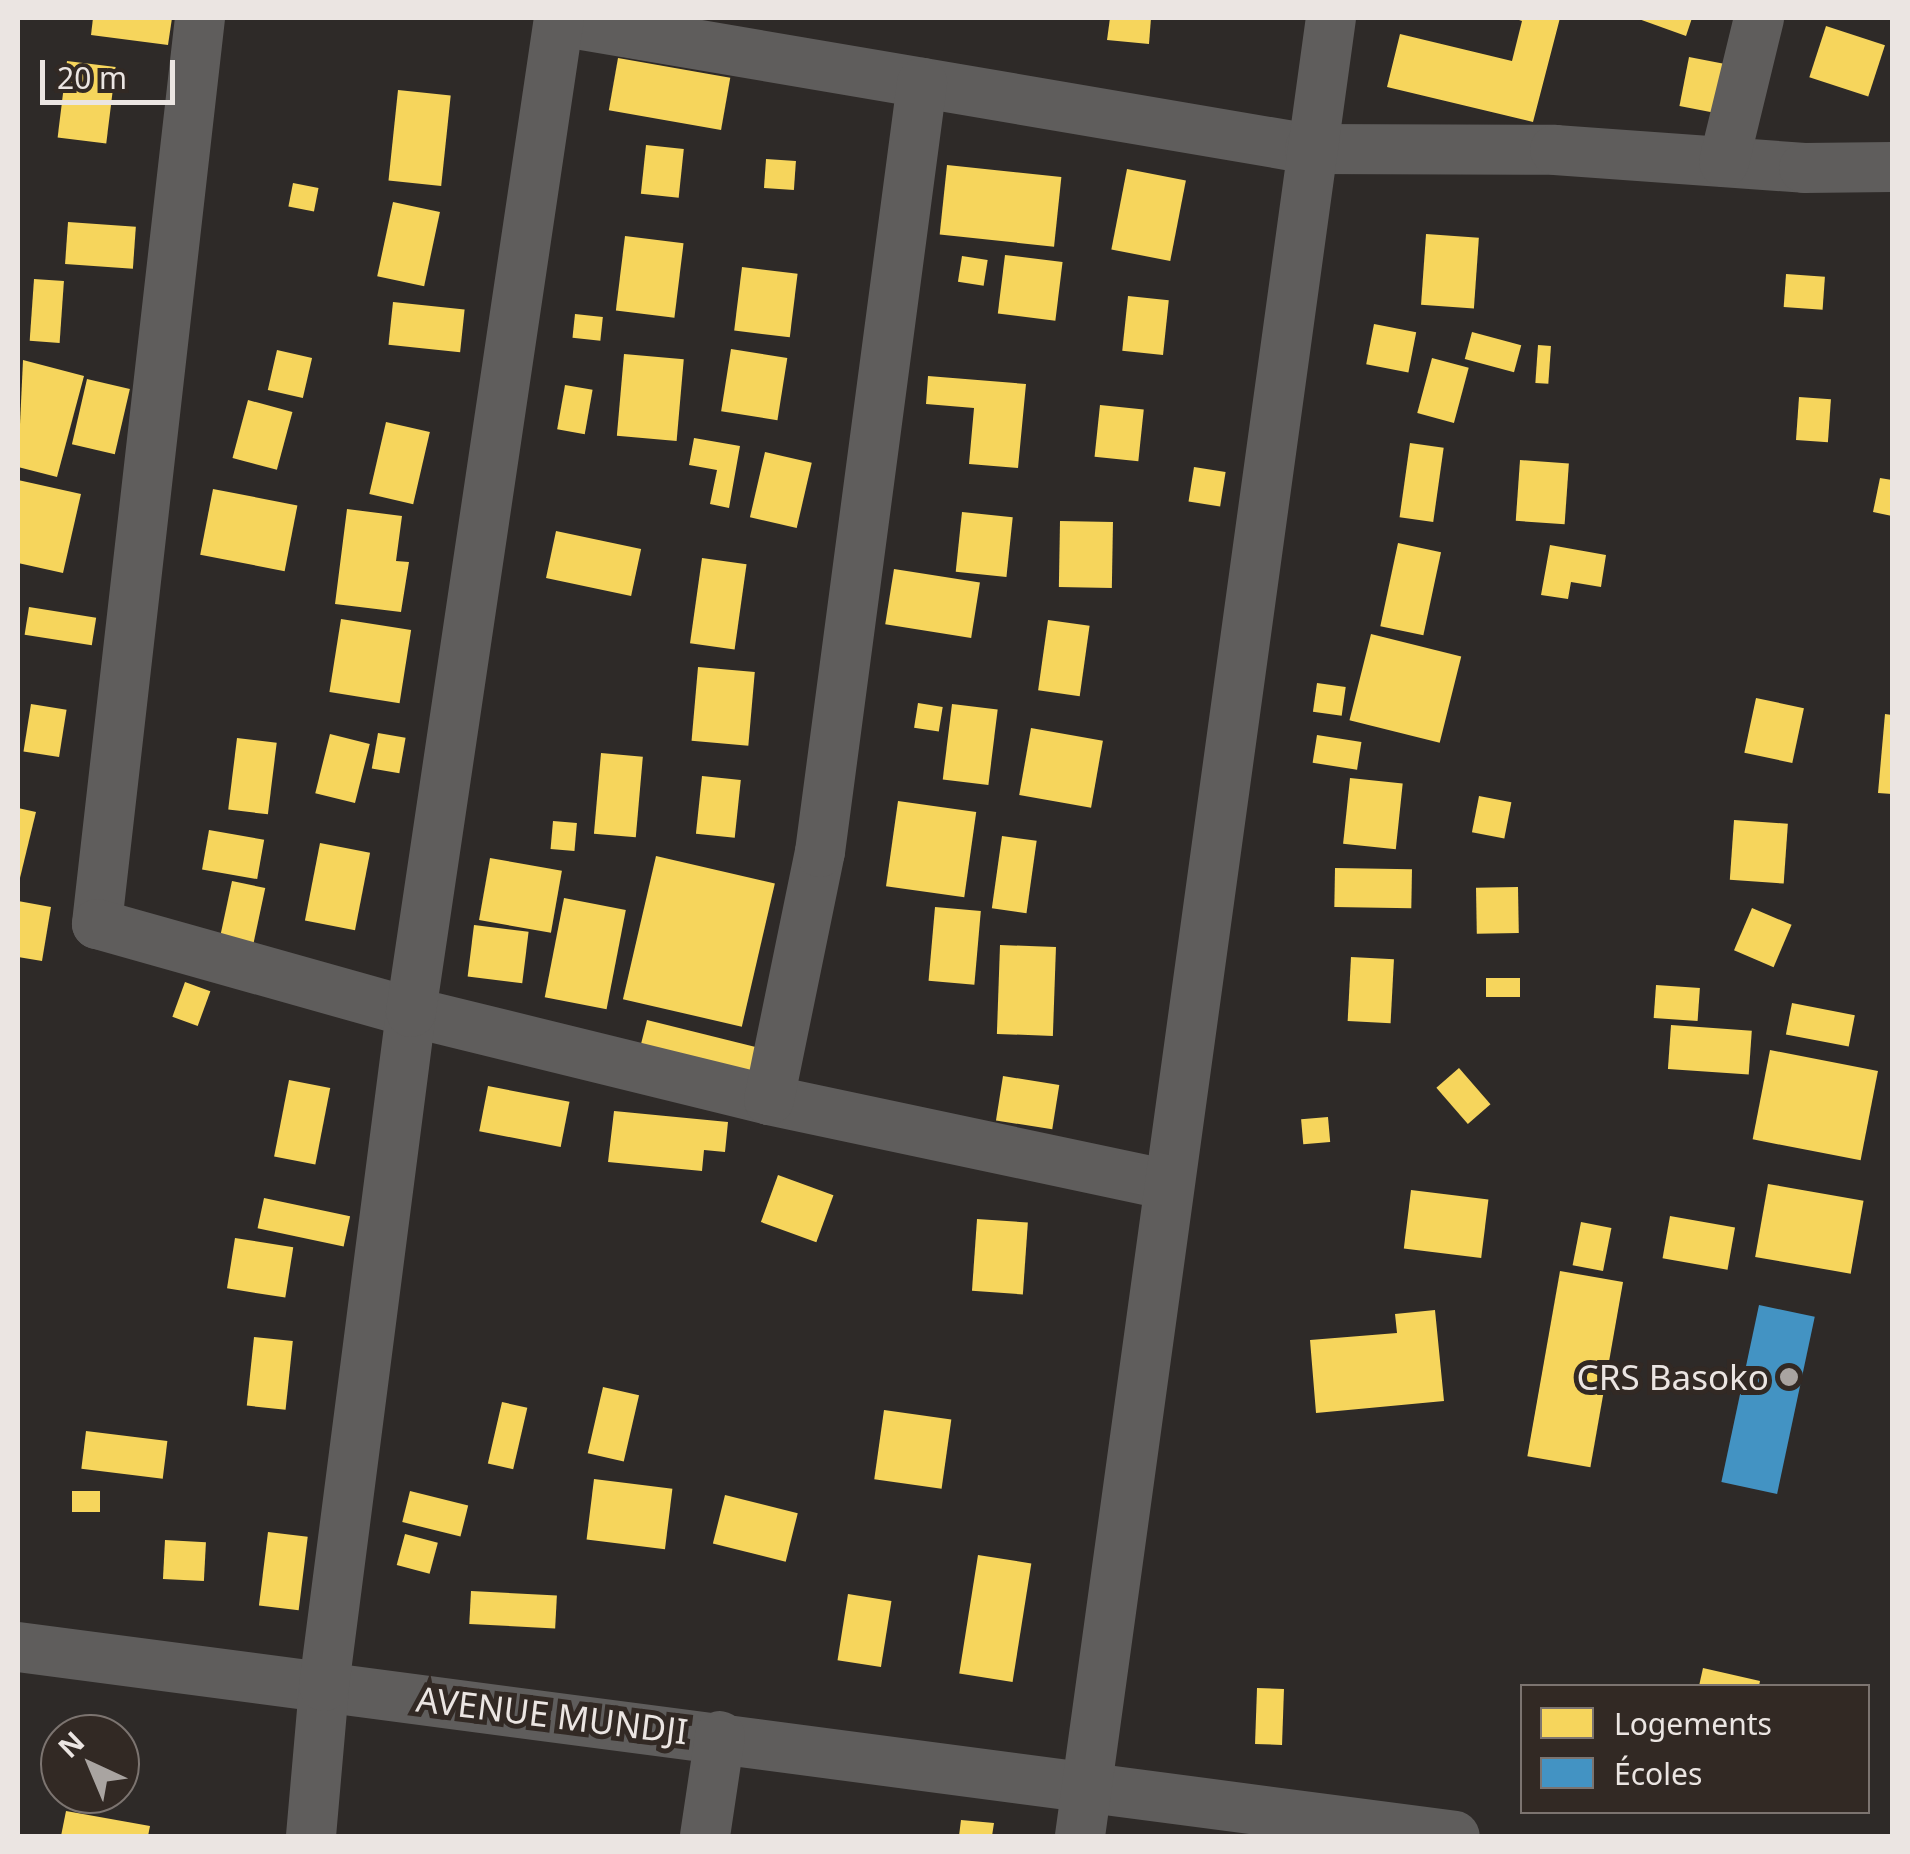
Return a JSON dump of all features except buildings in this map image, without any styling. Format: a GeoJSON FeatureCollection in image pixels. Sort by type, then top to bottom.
{"type":"FeatureCollection","features":[{"type":"Feature","properties":{"kind":"street"},"geometry":{"type":"LineString","coordinates":[[200,18],[98,924],[411,1012],[770,1100],[1169,1185]]}},
{"type":"Feature","properties":{"kind":"street"},"geometry":{"type":"LineString","coordinates":[[1080,1836],[1330,18]]}},
{"type":"Feature","properties":{"kind":"street"},"geometry":{"type":"LineString","coordinates":[[1724,162],[1759,18]]}},
{"type":"Feature","properties":{"kind":"street"},"geometry":{"type":"LineString","coordinates":[[311,1836],[324,1686],[411,1012],[559,19],[1310,149],[1556,150],[1724,162],[1892,167]]}},
{"type":"Feature","properties":{"kind":"street"},"geometry":{"type":"LineString","coordinates":[[770,1100],[820,852],[922,83]]}},
{"type":"Feature","properties":{"kind":"street","name":"AVENUE MUNDJI"},"geometry":{"type":"LineString","coordinates":[[18,1647],[1086,1784],[1455,1836]]}},
{"type":"Feature","properties":{"kind":"street"},"geometry":{"type":"LineString","coordinates":[[705,1836],[720,1736]]}},
{"type":"Feature","properties":{"kind":"place","name":"CRS Basoko"},"geometry":{"type":"Point","coordinates":[1789,1377]}}]}
